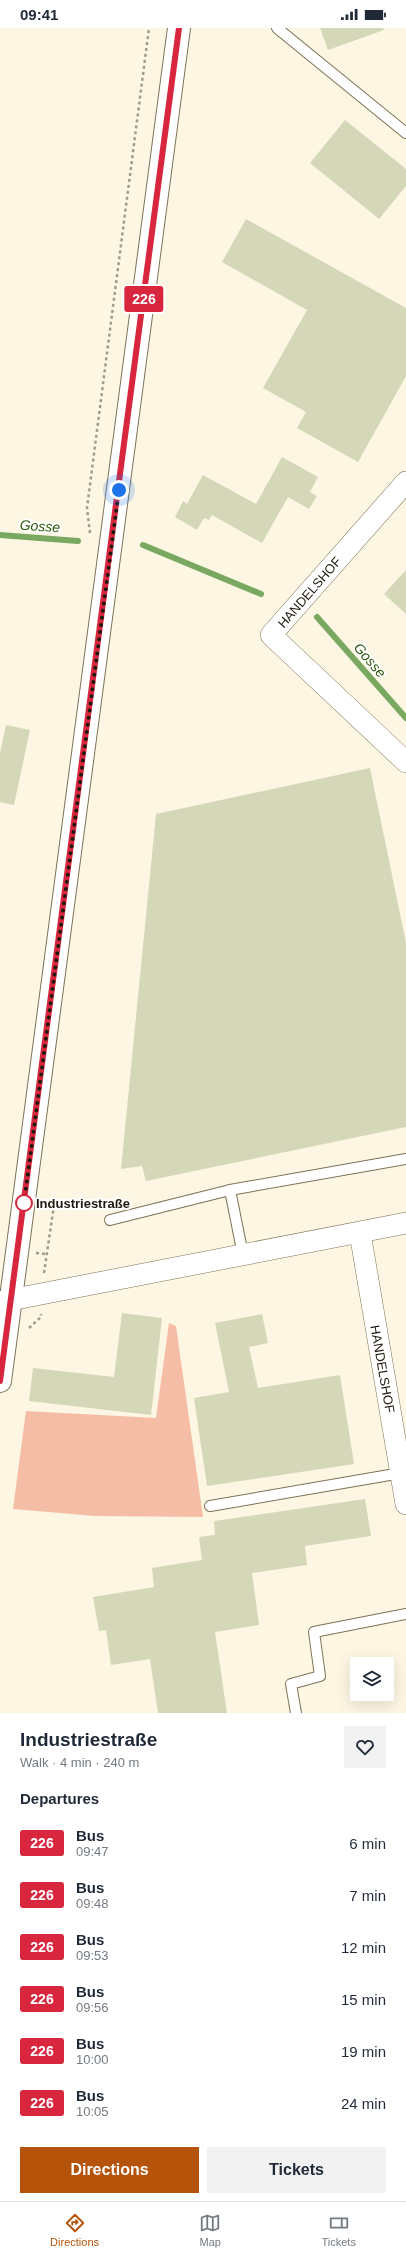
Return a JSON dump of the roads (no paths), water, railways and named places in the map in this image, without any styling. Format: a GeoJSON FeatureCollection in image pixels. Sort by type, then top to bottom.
{"type":"FeatureCollection","features":[{"type":"Feature","properties":{"kind":"main road"},"geometry":{"type":"LineString","coordinates":[[0,1381],[6,1301],[179,28]]}},
{"type":"Feature","properties":{"kind":"street","name":"HANDELSHOF"},"geometry":{"type":"LineString","coordinates":[[406,482],[271,635],[406,762]]}},
{"type":"Feature","properties":{"kind":"street"},"geometry":{"type":"LineString","coordinates":[[6,1301],[406,1223]]}},
{"type":"Feature","properties":{"kind":"street","name":"HANDELSHOF"},"geometry":{"type":"LineString","coordinates":[[360,1233],[406,1504]]}},
{"type":"Feature","properties":{"kind":"lane"},"geometry":{"type":"LineString","coordinates":[[277,28],[406,133]]}},
{"type":"Feature","properties":{"kind":"lane"},"geometry":{"type":"LineString","coordinates":[[110,1220],[230,1190],[406,1159]]}},
{"type":"Feature","properties":{"kind":"lane"},"geometry":{"type":"LineString","coordinates":[[230,1190],[243,1255]]}},
{"type":"Feature","properties":{"kind":"lane"},"geometry":{"type":"LineString","coordinates":[[210,1506],[401,1473]]}},
{"type":"Feature","properties":{"kind":"lane"},"geometry":{"type":"LineString","coordinates":[[296,1713],[291,1684],[320,1676],[314,1632],[406,1614]]}},
{"type":"Feature","properties":{"kind":"waterway","name":"Gosse"},"geometry":{"type":"LineString","coordinates":[[0,535],[78,541]]}},
{"type":"Feature","properties":{"kind":"waterway","name":"Gosse"},"geometry":{"type":"LineString","coordinates":[[143,545],[261,594]]}},
{"type":"Feature","properties":{"kind":"waterway","name":"Gosse"},"geometry":{"type":"LineString","coordinates":[[317,617],[406,718]]}},
{"type":"Feature","properties":{"kind":"place","name":"Industriestraße"},"geometry":{"type":"Point","coordinates":[24,1203]}}]}
